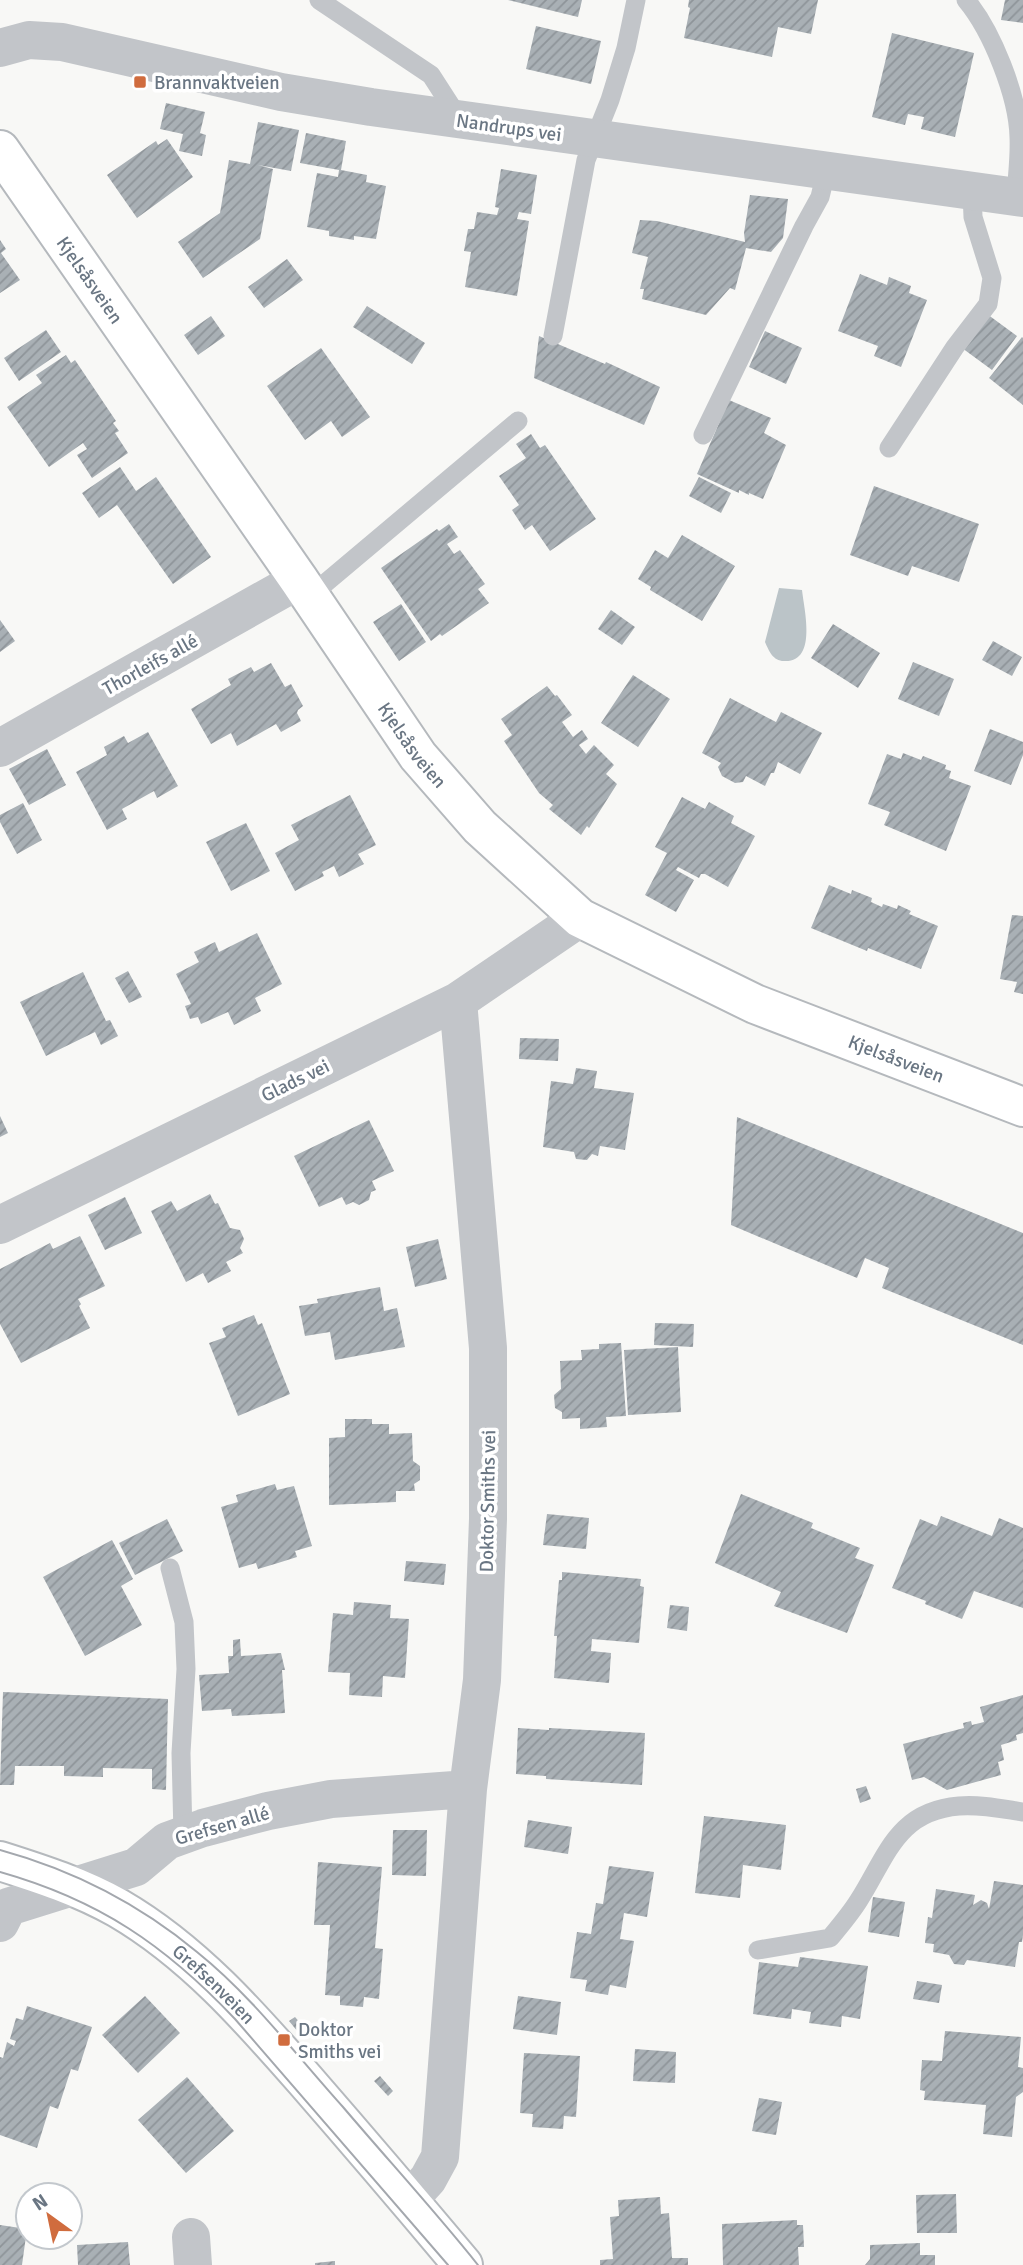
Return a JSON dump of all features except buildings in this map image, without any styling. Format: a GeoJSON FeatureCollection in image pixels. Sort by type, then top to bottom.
{"type":"FeatureCollection","features":[{"type":"Feature","properties":{"kind":"street","name":"Nandrups vei"},"geometry":{"type":"LineString","coordinates":[[0,48],[29,40],[62,42],[281,92],[460,120],[1020,198]]}},
{"type":"Feature","properties":{"kind":"street","name":"Kjelsåsveien"},"geometry":{"type":"LineString","coordinates":[[0,150],[418,756],[480,827],[580,918],[755,1004],[1023,1107]]}},
{"type":"Feature","properties":{"kind":"street","name":"Thorleifs allé"},"geometry":{"type":"LineString","coordinates":[[0,748],[304,588]]}},
{"type":"Feature","properties":{"kind":"street","name":"Glads vei"},"geometry":{"type":"LineString","coordinates":[[0,1225],[458,1001],[580,918]]}},
{"type":"Feature","properties":{"kind":"street","name":"Doktor Smiths vei"},"geometry":{"type":"LineString","coordinates":[[409,2200],[428,2179],[440,2157],[468,1789],[482,1680],[488,1519],[488,1348],[458,1001]]}},
{"type":"Feature","properties":{"kind":"street","name":"Grefsen allé"},"geometry":{"type":"LineString","coordinates":[[0,1923],[8,1907],[136,1867],[167,1841],[183,1835],[268,1811],[331,1799],[468,1789]]}},
{"type":"Feature","properties":{"kind":"street","name":"Grefsenveien"},"geometry":{"type":"LineString","coordinates":[[0,1861],[74,1886],[118,1909],[152,1931],[213,1980],[285,2057],[463,2265]]}},
{"type":"Feature","properties":{"kind":"lane"},"geometry":{"type":"LineString","coordinates":[[319,0],[431,75],[460,120]]}},
{"type":"Feature","properties":{"kind":"lane"},"geometry":{"type":"LineString","coordinates":[[553,336],[583,173],[626,48],[636,0]]}},
{"type":"Feature","properties":{"kind":"lane"},"geometry":{"type":"LineString","coordinates":[[966,0],[984,27],[1006,78],[1016,111],[1020,198]]}},
{"type":"Feature","properties":{"kind":"lane"},"geometry":{"type":"LineString","coordinates":[[703,435],[820,197],[826,172]]}},
{"type":"Feature","properties":{"kind":"lane"},"geometry":{"type":"LineString","coordinates":[[889,448],[955,347],[988,304],[992,278],[973,217],[972,192]]}},
{"type":"Feature","properties":{"kind":"lane"},"geometry":{"type":"LineString","coordinates":[[304,588],[518,421]]}},
{"type":"Feature","properties":{"kind":"lane"},"geometry":{"type":"LineString","coordinates":[[170,1568],[184,1622],[186,1669],[181,1787],[183,1835]]}},
{"type":"Feature","properties":{"kind":"lane"},"geometry":{"type":"LineString","coordinates":[[758,1950],[830,1938],[859,1901],[892,1842],[904,1828],[918,1819],[935,1811],[959,1806],[1023,1812]]}},
{"type":"Feature","properties":{"kind":"shaded area"},"geometry":{"type":"Polygon","coordinates":[[[779,588],[802,590],[806,621],[805,644],[801,653],[795,659],[784,661],[774,657],[765,642],[779,588]]]}},
{"type":"Feature","properties":{"kind":"tram line"},"geometry":{"type":"LineString","coordinates":[[0,1850],[53,1867],[128,1903],[175,1934],[217,1969],[273,2026],[478,2265]]}},
{"type":"Feature","properties":{"kind":"tram line"},"geometry":{"type":"LineString","coordinates":[[0,1872],[36,1883],[99,1911],[156,1947],[183,1969],[235,2019],[448,2265]]}},
{"type":"Feature","properties":{"kind":"place","name":"Brannvaktveien"},"geometry":{"type":"Point","coordinates":[140,82]}},
{"type":"Feature","properties":{"kind":"place","name":"Doktor Smiths vei"},"geometry":{"type":"Point","coordinates":[284,2040]}}]}
